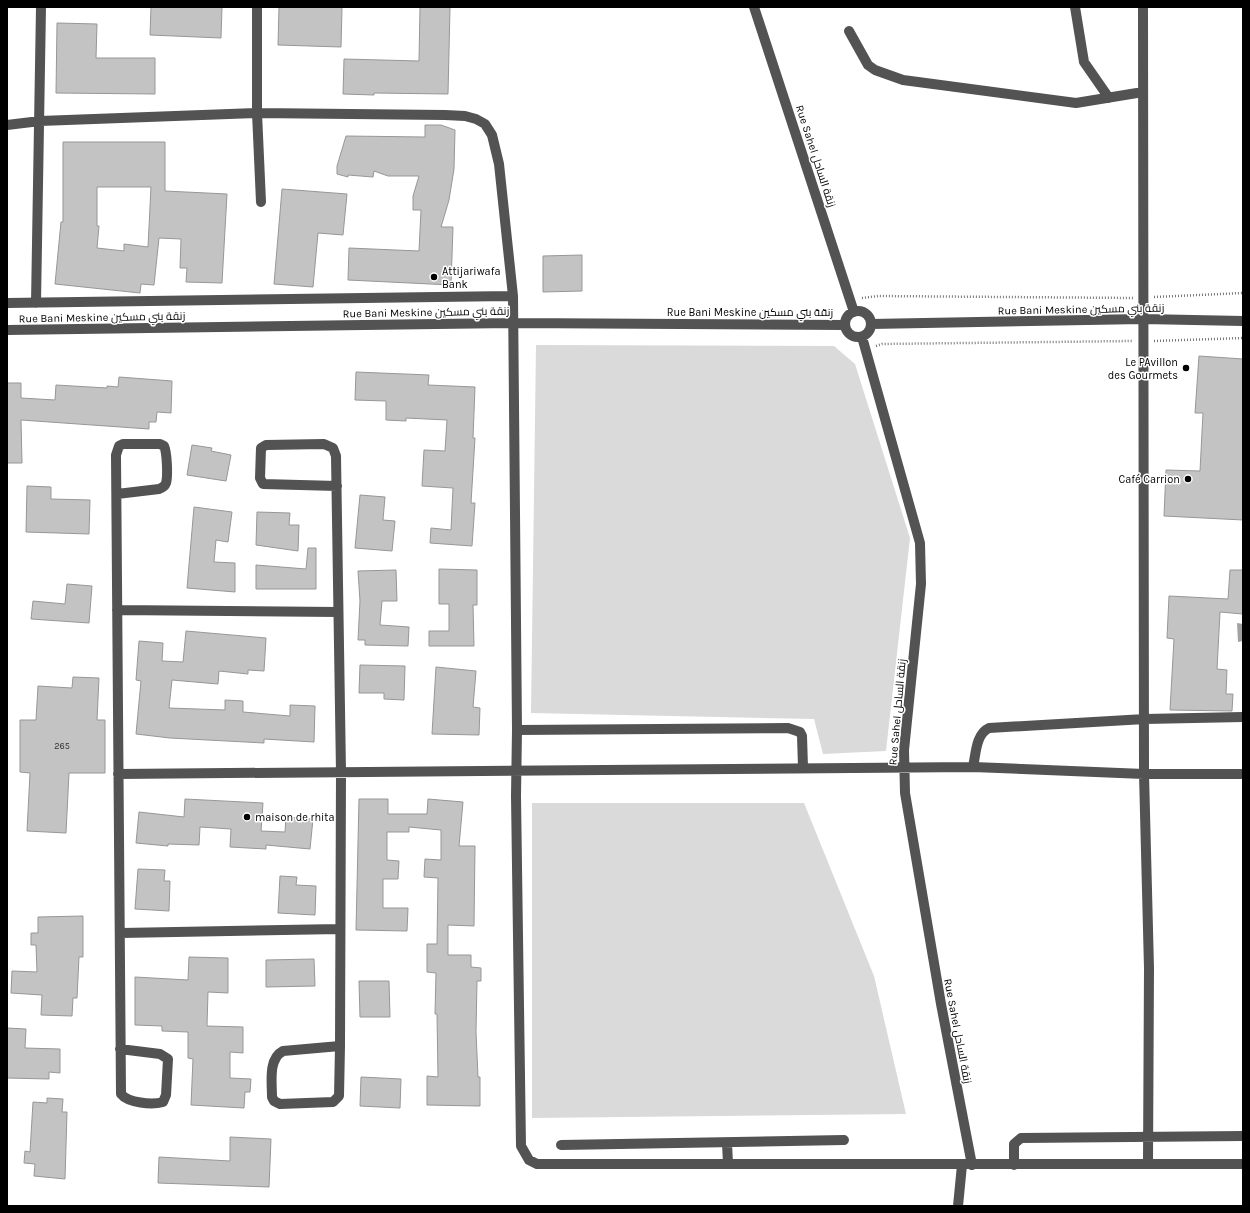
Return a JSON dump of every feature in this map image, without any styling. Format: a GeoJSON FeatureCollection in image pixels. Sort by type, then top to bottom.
{"type":"FeatureCollection","features":[{"type":"Feature","properties":{"kind":"street"},"geometry":{"type":"LineString","coordinates":[[36,303],[41,7]]}},
{"type":"Feature","properties":{"kind":"street"},"geometry":{"type":"LineString","coordinates":[[257,7],[257,113],[261,202]]}},
{"type":"Feature","properties":{"kind":"street","name":"Rue Sahel زنقة الساحل"},"geometry":{"type":"LineString","coordinates":[[754,7],[854,312]]}},
{"type":"Feature","properties":{"kind":"street"},"geometry":{"type":"LineString","coordinates":[[1075,7],[1084,62],[1109,98]]}},
{"type":"Feature","properties":{"kind":"street"},"geometry":{"type":"LineString","coordinates":[[1144,7],[1144,774],[1149,968],[1148,1164]]}},
{"type":"Feature","properties":{"kind":"street"},"geometry":{"type":"LineString","coordinates":[[849,31],[868,64],[875,70],[903,80],[1076,103],[1143,92]]}},
{"type":"Feature","properties":{"kind":"street"},"geometry":{"type":"LineString","coordinates":[[7,125],[40,121],[257,113],[465,116],[485,124],[492,135],[499,164],[513,296],[514,323],[516,771],[521,1146],[524,1154],[529,1160],[537,1164],[1243,1164]]}},
{"type":"Feature","properties":{"kind":"street"},"geometry":{"type":"LineString","coordinates":[[7,303],[513,296]]}},
{"type":"Feature","properties":{"kind":"street"},"geometry":{"type":"LineString","coordinates":[[854,312],[863,312],[867,315],[871,324],[868,333],[862,337],[850,335],[847,332],[845,324],[846,318],[854,312]]}},
{"type":"Feature","properties":{"kind":"street","name":"Rue Bani Meskine زنقة بني مسكين"},"geometry":{"type":"LineString","coordinates":[[871,324],[1143,319],[1243,321]]}},
{"type":"Feature","properties":{"kind":"street","name":"Rue Bani Meskine زنقة بني مسكين"},"geometry":{"type":"LineString","coordinates":[[7,330],[514,323],[845,324]]}},
{"type":"Feature","properties":{"kind":"street","name":"Rue Sahel زنقة الساحل"},"geometry":{"type":"LineString","coordinates":[[862,337],[920,543],[921,584],[904,750],[905,793],[967,1165],[958,1206]]}},
{"type":"Feature","properties":{"kind":"street"},"geometry":{"type":"LineString","coordinates":[[117,494],[159,489],[164,486],[166,481],[166,451],[164,446],[160,444],[123,444],[119,446],[116,456],[118,774],[121,933],[120,1049],[121,1094],[123,1097],[132,1101],[163,1102],[166,1094],[168,1059],[166,1056],[120,1049]]}},
{"type":"Feature","properties":{"kind":"street"},"geometry":{"type":"LineString","coordinates":[[337,486],[264,484],[260,478],[261,448],[266,445],[329,445],[333,448],[336,456],[337,486],[341,772],[340,1046],[339,1096],[335,1101],[280,1104],[274,1101],[272,1097],[273,1065],[278,1054],[283,1050],[340,1046]]}},
{"type":"Feature","properties":{"kind":"street"},"geometry":{"type":"LineString","coordinates":[[118,610],[338,612]]}},
{"type":"Feature","properties":{"kind":"street"},"geometry":{"type":"LineString","coordinates":[[973,766],[979,737],[989,728],[1145,719],[1243,717]]}},
{"type":"Feature","properties":{"kind":"street"},"geometry":{"type":"LineString","coordinates":[[517,730],[788,728],[800,732],[802,736],[803,767]]}},
{"type":"Feature","properties":{"kind":"street"},"geometry":{"type":"LineString","coordinates":[[118,774],[803,767],[904,768],[973,766],[1144,774],[1243,774]]}},
{"type":"Feature","properties":{"kind":"street"},"geometry":{"type":"LineString","coordinates":[[121,933],[340,929]]}},
{"type":"Feature","properties":{"kind":"street"},"geometry":{"type":"LineString","coordinates":[[1014,1165],[1014,1144],[1021,1138],[1243,1136]]}},
{"type":"Feature","properties":{"kind":"street"},"geometry":{"type":"LineString","coordinates":[[561,1145],[844,1140]]}},
{"type":"Feature","properties":{"kind":"street"},"geometry":{"type":"LineString","coordinates":[[726,1143],[728,1164]]}},
{"type":"Feature","properties":{"kind":"path"},"geometry":{"type":"LineString","coordinates":[[850,300],[886,296],[1143,298],[1243,293]]}},
{"type":"Feature","properties":{"kind":"path"},"geometry":{"type":"LineString","coordinates":[[866,350],[882,344],[1143,341],[1243,338]]}},
{"type":"Feature","properties":{"kind":"shaded area"},"geometry":{"type":"Polygon","coordinates":[[[536,345],[834,346],[855,364],[910,538],[886,751],[823,754],[814,719],[531,713],[536,345]]]}},
{"type":"Feature","properties":{"kind":"shaded area"},"geometry":{"type":"Polygon","coordinates":[[[1237,623],[1243,624],[1243,641],[1238,642],[1237,623]]]}},
{"type":"Feature","properties":{"kind":"shaded area"},"geometry":{"type":"Polygon","coordinates":[[[532,803],[804,803],[874,976],[906,1114],[532,1118],[532,803]]]}},
{"type":"Feature","properties":{"kind":"building"},"geometry":{"type":"Polygon","coordinates":[[[151,7],[222,7],[221,38],[150,35],[151,7]]]}},
{"type":"Feature","properties":{"kind":"building"},"geometry":{"type":"Polygon","coordinates":[[[279,7],[342,7],[341,47],[278,45],[279,7]]]}},
{"type":"Feature","properties":{"kind":"building"},"geometry":{"type":"Polygon","coordinates":[[[420,7],[450,7],[448,94],[343,94],[344,59],[419,61],[420,7]]]}},
{"type":"Feature","properties":{"kind":"building"},"geometry":{"type":"Polygon","coordinates":[[[57,23],[97,24],[96,58],[155,58],[155,94],[56,93],[57,23]]]}},
{"type":"Feature","properties":{"kind":"building"},"geometry":{"type":"Polygon","coordinates":[[[425,125],[441,125],[455,130],[454,169],[449,200],[441,227],[453,227],[451,285],[348,280],[349,248],[419,251],[421,210],[413,210],[413,196],[419,176],[388,176],[374,171],[373,177],[348,175],[348,177],[337,174],[337,166],[346,136],[425,137],[425,125]]]}},
{"type":"Feature","properties":{"kind":"building"},"geometry":{"type":"Polygon","coordinates":[[[63,142],[165,142],[165,191],[227,194],[222,283],[186,282],[187,268],[180,268],[181,239],[159,238],[154,285],[141,284],[140,293],[55,284],[61,222],[63,222],[63,142]],[[97,187],[97,226],[99,226],[97,248],[124,251],[124,244],[148,247],[151,187],[97,187]]]}},
{"type":"Feature","properties":{"kind":"building"},"geometry":{"type":"Polygon","coordinates":[[[282,189],[347,194],[343,235],[318,233],[313,287],[274,284],[282,189]]]}},
{"type":"Feature","properties":{"kind":"building"},"geometry":{"type":"Polygon","coordinates":[[[582,255],[582,291],[543,292],[543,256],[582,255]]]}},
{"type":"Feature","properties":{"kind":"building"},"geometry":{"type":"Polygon","coordinates":[[[1199,356],[1243,359],[1243,520],[1164,516],[1166,470],[1200,471],[1203,413],[1195,413],[1199,356]]]}},
{"type":"Feature","properties":{"kind":"building"},"geometry":{"type":"Polygon","coordinates":[[[356,372],[429,375],[428,385],[475,387],[473,438],[475,438],[471,503],[475,503],[472,546],[430,543],[431,528],[451,530],[453,488],[422,486],[424,450],[445,451],[447,420],[406,418],[406,421],[386,420],[386,401],[355,400],[356,372]]]}},
{"type":"Feature","properties":{"kind":"building"},"geometry":{"type":"Polygon","coordinates":[[[119,377],[172,381],[171,413],[157,412],[156,422],[149,422],[149,429],[21,420],[22,463],[7,463],[7,383],[21,383],[21,398],[55,400],[56,385],[107,388],[107,386],[118,387],[119,377]]]}},
{"type":"Feature","properties":{"kind":"building"},"geometry":{"type":"Polygon","coordinates":[[[192,445],[212,448],[211,451],[231,455],[226,481],[187,475],[192,445]]]}},
{"type":"Feature","properties":{"kind":"building"},"geometry":{"type":"Polygon","coordinates":[[[27,486],[51,487],[51,499],[90,500],[89,534],[26,532],[27,486]]]}},
{"type":"Feature","properties":{"kind":"building"},"geometry":{"type":"Polygon","coordinates":[[[360,495],[385,497],[383,520],[395,521],[392,551],[355,548],[360,495]]]}},
{"type":"Feature","properties":{"kind":"building"},"geometry":{"type":"Polygon","coordinates":[[[194,507],[232,512],[228,542],[216,540],[214,562],[235,563],[235,592],[187,588],[194,507]]]}},
{"type":"Feature","properties":{"kind":"building"},"geometry":{"type":"Polygon","coordinates":[[[257,512],[290,513],[289,525],[299,525],[298,551],[256,545],[257,512]]]}},
{"type":"Feature","properties":{"kind":"building"},"geometry":{"type":"Polygon","coordinates":[[[308,548],[316,548],[316,589],[256,589],[256,565],[306,569],[308,548]]]}},
{"type":"Feature","properties":{"kind":"building"},"geometry":{"type":"Polygon","coordinates":[[[439,569],[477,570],[477,605],[473,605],[474,646],[429,646],[429,631],[449,631],[449,604],[439,604],[439,569]]]}},
{"type":"Feature","properties":{"kind":"building"},"geometry":{"type":"Polygon","coordinates":[[[396,570],[397,601],[382,601],[380,625],[409,627],[408,646],[365,645],[365,640],[358,640],[360,601],[358,571],[396,570]]]}},
{"type":"Feature","properties":{"kind":"building"},"geometry":{"type":"Polygon","coordinates":[[[1230,570],[1243,570],[1243,614],[1220,612],[1217,669],[1227,670],[1226,694],[1233,694],[1232,711],[1170,710],[1174,639],[1167,638],[1169,596],[1228,599],[1230,570]]]}},
{"type":"Feature","properties":{"kind":"building"},"geometry":{"type":"Polygon","coordinates":[[[67,584],[92,586],[89,623],[31,619],[33,601],[65,604],[67,584]]]}},
{"type":"Feature","properties":{"kind":"building"},"geometry":{"type":"Polygon","coordinates":[[[186,631],[266,638],[264,671],[248,670],[248,674],[219,671],[218,684],[172,680],[169,708],[225,710],[225,700],[243,701],[243,712],[290,716],[290,705],[315,706],[314,742],[264,739],[264,743],[170,738],[136,734],[141,681],[136,680],[139,641],[163,643],[162,661],[183,662],[186,631]]]}},
{"type":"Feature","properties":{"kind":"building"},"geometry":{"type":"Polygon","coordinates":[[[360,665],[405,666],[404,700],[384,699],[384,693],[359,693],[360,665]]]}},
{"type":"Feature","properties":{"kind":"building"},"geometry":{"type":"Polygon","coordinates":[[[436,667],[476,671],[473,707],[480,708],[479,735],[432,734],[436,667]]]}},
{"type":"Feature","properties":{"kind":"building"},"geometry":{"type":"Polygon","coordinates":[[[73,677],[99,678],[97,720],[105,720],[105,773],[69,773],[66,833],[27,831],[30,773],[20,772],[20,720],[36,720],[38,686],[72,688],[73,677]]]}},
{"type":"Feature","properties":{"kind":"building"},"geometry":{"type":"Polygon","coordinates":[[[185,799],[263,803],[261,831],[285,832],[286,817],[313,819],[310,849],[266,845],[266,849],[230,847],[231,829],[200,827],[199,845],[168,844],[168,846],[136,843],[139,812],[184,817],[185,799]]]}},
{"type":"Feature","properties":{"kind":"building"},"geometry":{"type":"Polygon","coordinates":[[[359,799],[388,799],[388,814],[427,814],[428,799],[463,802],[459,846],[475,846],[474,926],[448,925],[448,955],[471,955],[471,967],[481,968],[481,981],[477,981],[476,1032],[478,1077],[480,1077],[480,1106],[427,1105],[427,1076],[438,1077],[437,1014],[435,1014],[436,973],[427,972],[427,944],[437,944],[438,878],[424,877],[425,859],[441,860],[441,830],[409,827],[409,832],[387,832],[387,860],[399,861],[398,879],[383,879],[383,908],[408,908],[407,931],[356,930],[359,799]]]}},
{"type":"Feature","properties":{"kind":"building"},"geometry":{"type":"Polygon","coordinates":[[[138,869],[165,870],[164,881],[170,881],[169,911],[135,909],[138,869]]]}},
{"type":"Feature","properties":{"kind":"building"},"geometry":{"type":"Polygon","coordinates":[[[280,876],[297,877],[296,885],[316,886],[315,915],[278,913],[280,876]]]}},
{"type":"Feature","properties":{"kind":"building"},"geometry":{"type":"Polygon","coordinates":[[[83,916],[83,957],[79,957],[77,998],[73,998],[72,1016],[41,1015],[42,995],[11,993],[12,971],[37,972],[36,945],[31,945],[31,933],[38,933],[38,917],[83,916]]]}},
{"type":"Feature","properties":{"kind":"building"},"geometry":{"type":"Polygon","coordinates":[[[189,957],[228,958],[228,993],[208,992],[207,1026],[243,1027],[243,1053],[230,1052],[230,1078],[251,1079],[250,1092],[245,1092],[244,1108],[191,1105],[193,1059],[188,1058],[188,1032],[162,1031],[162,1026],[135,1025],[135,977],[188,980],[189,957]]]}},
{"type":"Feature","properties":{"kind":"building"},"geometry":{"type":"Polygon","coordinates":[[[314,959],[315,986],[266,987],[266,960],[314,959]]]}},
{"type":"Feature","properties":{"kind":"building"},"geometry":{"type":"Polygon","coordinates":[[[359,981],[389,981],[390,1017],[360,1017],[359,981]]]}},
{"type":"Feature","properties":{"kind":"building"},"geometry":{"type":"Polygon","coordinates":[[[7,1028],[26,1029],[25,1048],[60,1049],[60,1073],[49,1072],[49,1079],[7,1078],[7,1028]]]}},
{"type":"Feature","properties":{"kind":"building"},"geometry":{"type":"Polygon","coordinates":[[[361,1077],[401,1079],[400,1108],[360,1106],[361,1077]]]}},
{"type":"Feature","properties":{"kind":"building"},"geometry":{"type":"Polygon","coordinates":[[[47,1098],[63,1099],[62,1112],[67,1112],[65,1179],[34,1176],[35,1164],[24,1163],[25,1151],[30,1152],[33,1102],[47,1103],[47,1098]]]}},
{"type":"Feature","properties":{"kind":"building"},"geometry":{"type":"Polygon","coordinates":[[[230,1137],[271,1139],[269,1187],[158,1183],[159,1157],[230,1161],[230,1137]]]}},
{"type":"Feature","properties":{"kind":"place","name":"Attijariwafa Bank"},"geometry":{"type":"Point","coordinates":[434,277]}},
{"type":"Feature","properties":{"kind":"place","name":"Le PAvillon des Gourmets"},"geometry":{"type":"Point","coordinates":[1186,368]}},
{"type":"Feature","properties":{"kind":"place","name":"Café Carrion"},"geometry":{"type":"Point","coordinates":[1188,479]}},
{"type":"Feature","properties":{"kind":"place","name":"maison de rhita"},"geometry":{"type":"Point","coordinates":[247,817]}}]}
